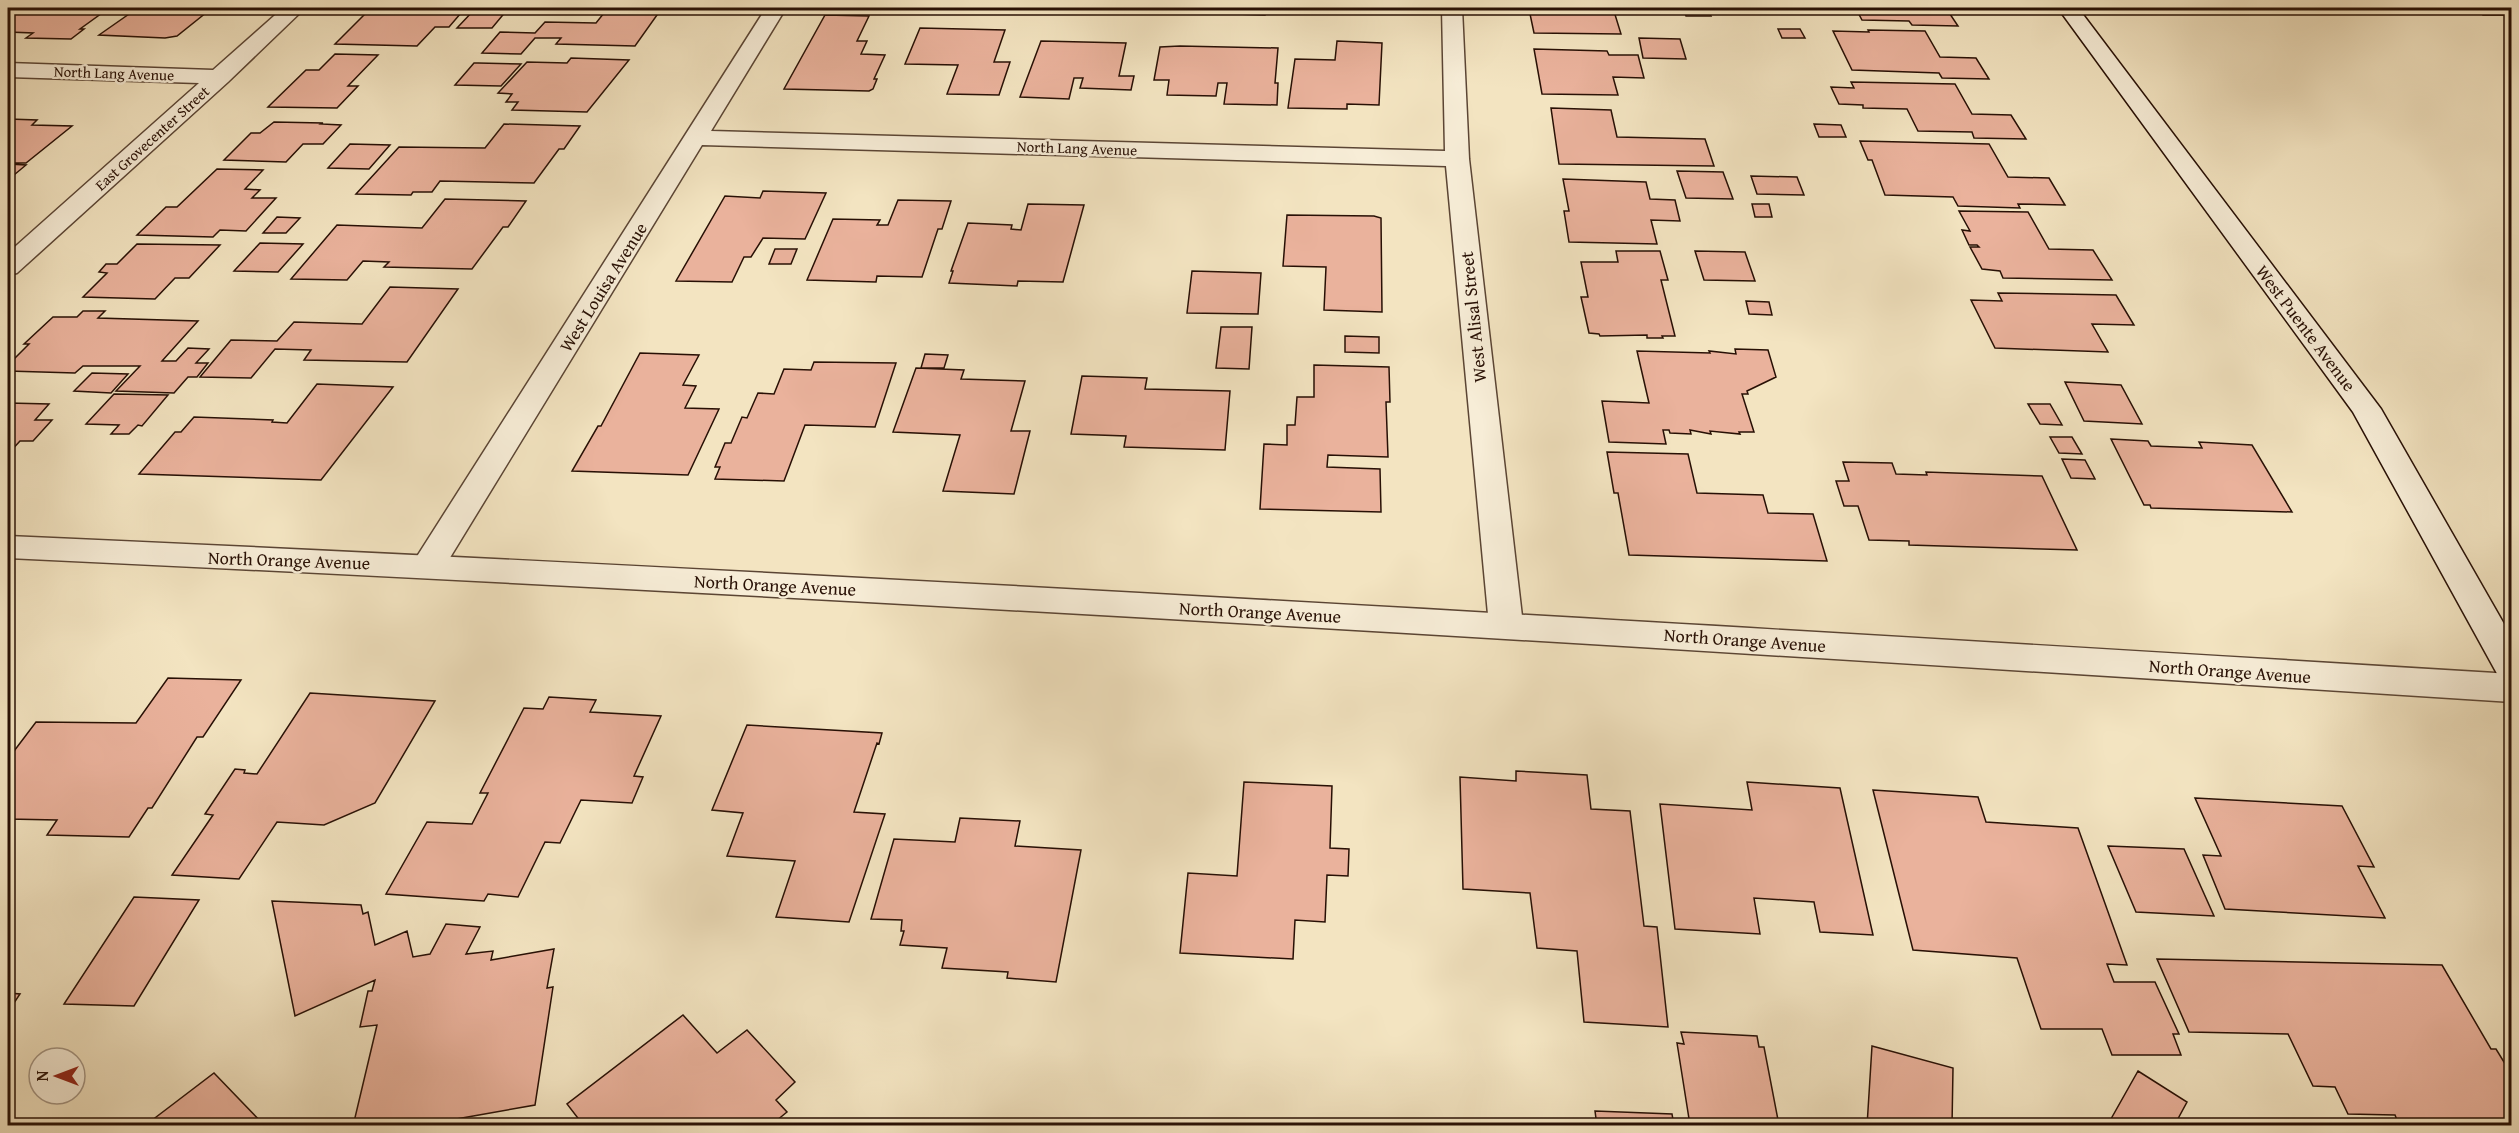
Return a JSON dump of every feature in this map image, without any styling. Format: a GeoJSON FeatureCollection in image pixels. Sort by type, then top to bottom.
{"type":"FeatureCollection","features":[{"type":"Feature","properties":{"kind":"street","name":"East Grovecenter Street"},"geometry":{"type":"LineString","coordinates":[[8,267],[295,8]]}},
{"type":"Feature","properties":{"kind":"street","name":"West Louisa Avenue"},"geometry":{"type":"LineString","coordinates":[[428,566],[776,8]]}},
{"type":"Feature","properties":{"kind":"street","name":"West Alisal Street"},"geometry":{"type":"LineString","coordinates":[[1452,8],[1457,159],[1506,625]]}},
{"type":"Feature","properties":{"kind":"street","name":"West Puente Avenue"},"geometry":{"type":"LineString","coordinates":[[2068,8],[2366,409],[2511,670]]}},
{"type":"Feature","properties":{"kind":"street","name":"North Lang Avenue"},"geometry":{"type":"LineString","coordinates":[[8,70],[220,77]]}},
{"type":"Feature","properties":{"kind":"street","name":"North Lang Avenue"},"geometry":{"type":"LineString","coordinates":[[697,138],[1457,159]]}},
{"type":"Feature","properties":{"kind":"street","name":"North Orange Avenue"},"geometry":{"type":"LineString","coordinates":[[8,547],[428,566],[1506,625],[2511,688]]}},
{"type":"Feature","properties":{"kind":"building"},"geometry":{"type":"Polygon","coordinates":[[[109,8],[80,29],[84,29],[71,39],[26,38],[33,33],[8,32],[8,9],[109,8]]]}},
{"type":"Feature","properties":{"kind":"building"},"geometry":{"type":"Polygon","coordinates":[[[134,8],[209,8],[177,36],[165,38],[99,35],[134,8]]]}},
{"type":"Feature","properties":{"kind":"building"},"geometry":{"type":"Polygon","coordinates":[[[608,8],[662,8],[635,46],[556,44],[561,38],[535,38],[521,54],[482,53],[500,32],[535,33],[545,22],[596,23],[608,8]]]}},
{"type":"Feature","properties":{"kind":"building"},"geometry":{"type":"Polygon","coordinates":[[[1236,8],[1266,8],[1265,15],[1235,14],[1236,8]]]}},
{"type":"Feature","properties":{"kind":"building"},"geometry":{"type":"Polygon","coordinates":[[[1532,8],[1613,8],[1621,34],[1534,33],[1530,14],[1533,14],[1532,8]]]}},
{"type":"Feature","properties":{"kind":"building"},"geometry":{"type":"Polygon","coordinates":[[[1683,8],[1707,8],[1711,16],[1686,16],[1683,8]]]}},
{"type":"Feature","properties":{"kind":"building"},"geometry":{"type":"Polygon","coordinates":[[[1824,8],[1946,8],[1958,26],[1912,25],[1909,21],[1862,20],[1856,9],[1824,8]]]}},
{"type":"Feature","properties":{"kind":"building"},"geometry":{"type":"Polygon","coordinates":[[[2474,8],[2512,8],[2512,15],[2483,15],[2474,8]]]}},
{"type":"Feature","properties":{"kind":"building"},"geometry":{"type":"Polygon","coordinates":[[[474,10],[507,10],[492,28],[457,28],[474,10]]]}},
{"type":"Feature","properties":{"kind":"building"},"geometry":{"type":"Polygon","coordinates":[[[368,11],[461,13],[449,27],[435,27],[417,46],[335,44],[368,11]]]}},
{"type":"Feature","properties":{"kind":"building"},"geometry":{"type":"Polygon","coordinates":[[[825,15],[869,16],[857,41],[867,41],[861,54],[885,55],[874,79],[877,79],[873,89],[869,91],[784,89],[825,15]]]}},
{"type":"Feature","properties":{"kind":"building"},"geometry":{"type":"Polygon","coordinates":[[[920,28],[1005,30],[994,62],[1010,62],[999,95],[947,94],[958,65],[905,64],[920,28]]]}},
{"type":"Feature","properties":{"kind":"building"},"geometry":{"type":"Polygon","coordinates":[[[1778,29],[1800,29],[1805,38],[1782,38],[1778,29]]]}},
{"type":"Feature","properties":{"kind":"building"},"geometry":{"type":"Polygon","coordinates":[[[1868,30],[1925,31],[1940,57],[1976,58],[1989,79],[1942,78],[1939,73],[1852,70],[1833,31],[1869,32],[1868,30]]]}},
{"type":"Feature","properties":{"kind":"building"},"geometry":{"type":"Polygon","coordinates":[[[1639,38],[1680,39],[1686,59],[1643,58],[1639,38]]]}},
{"type":"Feature","properties":{"kind":"building"},"geometry":{"type":"Polygon","coordinates":[[[1041,41],[1126,43],[1119,76],[1134,76],[1131,90],[1080,88],[1083,78],[1074,78],[1069,99],[1020,97],[1041,41]]]}},
{"type":"Feature","properties":{"kind":"building"},"geometry":{"type":"Polygon","coordinates":[[[1337,41],[1382,43],[1379,105],[1347,104],[1347,109],[1288,108],[1295,59],[1335,60],[1337,41]]]}},
{"type":"Feature","properties":{"kind":"building"},"geometry":{"type":"Polygon","coordinates":[[[1160,47],[1278,48],[1275,83],[1278,83],[1277,105],[1224,104],[1227,83],[1218,83],[1216,96],[1167,95],[1169,80],[1154,80],[1160,47]]]}},
{"type":"Feature","properties":{"kind":"building"},"geometry":{"type":"Polygon","coordinates":[[[1534,49],[1607,51],[1609,55],[1638,55],[1644,78],[1613,77],[1618,95],[1542,94],[1534,49]]]}},
{"type":"Feature","properties":{"kind":"building"},"geometry":{"type":"Polygon","coordinates":[[[335,54],[378,55],[348,86],[358,86],[337,108],[268,107],[306,70],[319,70],[335,54]]]}},
{"type":"Feature","properties":{"kind":"building"},"geometry":{"type":"Polygon","coordinates":[[[571,58],[629,60],[587,112],[512,110],[518,102],[506,102],[512,94],[498,93],[527,62],[567,63],[571,58]]]}},
{"type":"Feature","properties":{"kind":"building"},"geometry":{"type":"Polygon","coordinates":[[[474,63],[521,64],[501,86],[455,85],[474,63]]]}},
{"type":"Feature","properties":{"kind":"building"},"geometry":{"type":"Polygon","coordinates":[[[1851,82],[1955,84],[1972,114],[2011,115],[2026,139],[1974,138],[1972,132],[1918,131],[1907,109],[1863,108],[1863,105],[1839,104],[1831,87],[1854,88],[1851,82]]]}},
{"type":"Feature","properties":{"kind":"building"},"geometry":{"type":"Polygon","coordinates":[[[1551,108],[1611,110],[1617,137],[1705,139],[1714,166],[1559,164],[1551,108]]]}},
{"type":"Feature","properties":{"kind":"building"},"geometry":{"type":"Polygon","coordinates":[[[8,119],[37,120],[32,125],[72,126],[26,163],[8,163],[8,119]]]}},
{"type":"Feature","properties":{"kind":"building"},"geometry":{"type":"Polygon","coordinates":[[[274,122],[341,125],[323,144],[303,144],[286,162],[224,160],[251,133],[260,133],[274,122]]]}},
{"type":"Feature","properties":{"kind":"building"},"geometry":{"type":"Polygon","coordinates":[[[504,124],[580,126],[564,149],[559,149],[534,183],[440,181],[432,192],[413,192],[411,195],[356,194],[399,147],[485,148],[504,124]]]}},
{"type":"Feature","properties":{"kind":"building"},"geometry":{"type":"Polygon","coordinates":[[[1814,124],[1841,125],[1846,137],[1819,137],[1814,124]]]}},
{"type":"Feature","properties":{"kind":"building"},"geometry":{"type":"Polygon","coordinates":[[[1860,141],[1989,144],[2008,177],[2049,178],[2065,205],[2018,204],[2020,208],[1958,206],[1953,197],[1885,195],[1872,160],[1868,160],[1860,141]]]}},
{"type":"Feature","properties":{"kind":"building"},"geometry":{"type":"Polygon","coordinates":[[[350,144],[390,145],[369,169],[328,168],[350,144]]]}},
{"type":"Feature","properties":{"kind":"building"},"geometry":{"type":"Polygon","coordinates":[[[8,164],[26,165],[8,180],[8,164]]]}},
{"type":"Feature","properties":{"kind":"building"},"geometry":{"type":"Polygon","coordinates":[[[217,169],[263,170],[245,189],[260,190],[252,198],[276,198],[246,231],[220,230],[213,237],[137,235],[166,207],[177,207],[217,169]]]}},
{"type":"Feature","properties":{"kind":"building"},"geometry":{"type":"Polygon","coordinates":[[[1677,171],[1723,172],[1733,199],[1686,198],[1677,171]]]}},
{"type":"Feature","properties":{"kind":"building"},"geometry":{"type":"Polygon","coordinates":[[[1751,176],[1797,177],[1804,195],[1757,194],[1751,176]]]}},
{"type":"Feature","properties":{"kind":"building"},"geometry":{"type":"Polygon","coordinates":[[[1563,179],[1646,182],[1650,199],[1675,200],[1680,221],[1651,220],[1657,244],[1569,242],[1564,211],[1569,211],[1563,179]]]}},
{"type":"Feature","properties":{"kind":"building"},"geometry":{"type":"Polygon","coordinates":[[[763,191],[826,193],[805,239],[763,238],[751,257],[744,257],[732,282],[676,281],[725,196],[760,198],[763,191]]]}},
{"type":"Feature","properties":{"kind":"building"},"geometry":{"type":"Polygon","coordinates":[[[445,199],[526,201],[508,227],[503,227],[472,269],[384,267],[389,262],[363,261],[347,280],[291,279],[337,225],[422,228],[445,199]]]}},
{"type":"Feature","properties":{"kind":"building"},"geometry":{"type":"Polygon","coordinates":[[[898,200],[951,201],[942,229],[938,229],[922,277],[877,276],[876,282],[807,280],[833,219],[880,220],[877,225],[888,225],[898,200]]]}},
{"type":"Feature","properties":{"kind":"building"},"geometry":{"type":"Polygon","coordinates":[[[1028,204],[1084,205],[1063,282],[1018,281],[1017,286],[949,283],[968,223],[1012,225],[1011,229],[1021,230],[1028,204]]]}},
{"type":"Feature","properties":{"kind":"building"},"geometry":{"type":"Polygon","coordinates":[[[1752,204],[1769,204],[1772,217],[1755,217],[1752,204]]]}},
{"type":"Feature","properties":{"kind":"building"},"geometry":{"type":"Polygon","coordinates":[[[1959,211],[2028,212],[2049,249],[2093,250],[2112,280],[2003,278],[2000,271],[1982,269],[1970,247],[1979,247],[1969,245],[1962,230],[1970,231],[1959,211]]]}},
{"type":"Feature","properties":{"kind":"building"},"geometry":{"type":"Polygon","coordinates":[[[1287,215],[1381,218],[1382,312],[1324,310],[1326,267],[1283,266],[1287,215]]]}},
{"type":"Feature","properties":{"kind":"building"},"geometry":{"type":"Polygon","coordinates":[[[277,217],[300,218],[286,233],[263,233],[277,217]]]}},
{"type":"Feature","properties":{"kind":"building"},"geometry":{"type":"Polygon","coordinates":[[[260,243],[303,244],[278,272],[234,271],[260,243]]]}},
{"type":"Feature","properties":{"kind":"building"},"geometry":{"type":"Polygon","coordinates":[[[137,244],[220,245],[189,278],[175,278],[155,299],[83,297],[107,273],[99,272],[106,264],[117,264],[137,244]]]}},
{"type":"Feature","properties":{"kind":"building"},"geometry":{"type":"Polygon","coordinates":[[[775,249],[797,249],[791,264],[769,264],[775,249]]]}},
{"type":"Feature","properties":{"kind":"building"},"geometry":{"type":"Polygon","coordinates":[[[1616,251],[1660,251],[1668,280],[1661,280],[1675,336],[1647,338],[1647,335],[1600,336],[1589,333],[1581,297],[1588,297],[1581,262],[1618,262],[1616,251]]]}},
{"type":"Feature","properties":{"kind":"building"},"geometry":{"type":"Polygon","coordinates":[[[1695,251],[1745,252],[1755,281],[1704,280],[1695,251]]]}},
{"type":"Feature","properties":{"kind":"building"},"geometry":{"type":"Polygon","coordinates":[[[1192,271],[1261,273],[1258,314],[1187,313],[1192,271]]]}},
{"type":"Feature","properties":{"kind":"building"},"geometry":{"type":"Polygon","coordinates":[[[390,287],[458,289],[407,362],[304,360],[311,350],[275,349],[251,378],[200,377],[231,340],[277,341],[294,322],[362,324],[390,287]]]}},
{"type":"Feature","properties":{"kind":"building"},"geometry":{"type":"Polygon","coordinates":[[[1998,293],[2116,295],[2134,325],[2092,324],[2108,352],[1995,348],[1971,300],[2002,301],[1998,293]]]}},
{"type":"Feature","properties":{"kind":"building"},"geometry":{"type":"Polygon","coordinates":[[[1746,301],[1769,302],[1772,315],[1749,314],[1746,301]]]}},
{"type":"Feature","properties":{"kind":"building"},"geometry":{"type":"Polygon","coordinates":[[[83,311],[105,311],[98,318],[198,321],[162,361],[176,361],[188,348],[209,349],[196,363],[208,363],[197,377],[188,377],[174,393],[116,391],[140,366],[83,366],[75,373],[8,371],[8,365],[29,344],[24,344],[53,317],[77,317],[83,311]]]}},
{"type":"Feature","properties":{"kind":"building"},"geometry":{"type":"Polygon","coordinates":[[[1221,327],[1252,327],[1249,369],[1216,368],[1221,327]]]}},
{"type":"Feature","properties":{"kind":"building"},"geometry":{"type":"Polygon","coordinates":[[[1345,336],[1379,337],[1379,353],[1345,352],[1345,336]]]}},
{"type":"Feature","properties":{"kind":"building"},"geometry":{"type":"Polygon","coordinates":[[[1735,349],[1768,350],[1776,377],[1747,391],[1748,394],[1742,394],[1754,432],[1739,432],[1740,434],[1710,431],[1711,434],[1690,430],[1691,434],[1670,433],[1669,430],[1663,430],[1666,444],[1609,442],[1602,401],[1649,403],[1637,351],[1710,353],[1709,351],[1736,354],[1735,349]]]}},
{"type":"Feature","properties":{"kind":"building"},"geometry":{"type":"Polygon","coordinates":[[[640,353],[699,355],[683,385],[696,386],[685,408],[719,409],[688,475],[572,471],[598,426],[601,426],[640,353]]]}},
{"type":"Feature","properties":{"kind":"building"},"geometry":{"type":"Polygon","coordinates":[[[925,354],[948,355],[944,368],[921,368],[925,354]]]}},
{"type":"Feature","properties":{"kind":"building"},"geometry":{"type":"Polygon","coordinates":[[[814,362],[896,363],[875,427],[805,425],[784,481],[715,479],[720,467],[715,467],[725,443],[731,443],[742,417],[747,418],[758,393],[774,394],[784,369],[811,370],[814,362]]]}},
{"type":"Feature","properties":{"kind":"building"},"geometry":{"type":"Polygon","coordinates":[[[1314,365],[1389,367],[1390,402],[1386,402],[1388,457],[1328,455],[1327,467],[1380,469],[1381,512],[1260,509],[1264,444],[1287,445],[1287,425],[1295,425],[1297,397],[1314,397],[1314,365]]]}},
{"type":"Feature","properties":{"kind":"building"},"geometry":{"type":"Polygon","coordinates":[[[916,368],[964,370],[961,379],[1025,381],[1011,431],[1030,431],[1014,494],[943,491],[960,435],[893,432],[916,368]]]}},
{"type":"Feature","properties":{"kind":"building"},"geometry":{"type":"Polygon","coordinates":[[[92,373],[128,374],[111,393],[74,391],[92,373]]]}},
{"type":"Feature","properties":{"kind":"building"},"geometry":{"type":"Polygon","coordinates":[[[1082,376],[1147,378],[1145,389],[1230,391],[1225,450],[1124,447],[1126,436],[1071,434],[1082,376]]]}},
{"type":"Feature","properties":{"kind":"building"},"geometry":{"type":"Polygon","coordinates":[[[2065,382],[2121,385],[2142,424],[2084,421],[2065,382]]]}},
{"type":"Feature","properties":{"kind":"building"},"geometry":{"type":"Polygon","coordinates":[[[317,384],[393,387],[321,480],[139,474],[175,432],[181,432],[194,417],[273,420],[272,422],[287,423],[317,384]]]}},
{"type":"Feature","properties":{"kind":"building"},"geometry":{"type":"Polygon","coordinates":[[[114,394],[168,395],[142,426],[138,425],[129,434],[111,434],[119,425],[86,424],[114,394]]]}},
{"type":"Feature","properties":{"kind":"building"},"geometry":{"type":"Polygon","coordinates":[[[8,403],[49,404],[35,420],[52,420],[33,441],[20,441],[8,454],[8,403]]]}},
{"type":"Feature","properties":{"kind":"building"},"geometry":{"type":"Polygon","coordinates":[[[2028,404],[2050,404],[2062,425],[2040,424],[2028,404]]]}},
{"type":"Feature","properties":{"kind":"building"},"geometry":{"type":"Polygon","coordinates":[[[2050,437],[2072,437],[2082,454],[2059,453],[2050,437]]]}},
{"type":"Feature","properties":{"kind":"building"},"geometry":{"type":"Polygon","coordinates":[[[2111,439],[2148,441],[2151,446],[2202,448],[2199,442],[2252,445],[2292,512],[2151,508],[2150,505],[2144,505],[2111,439]]]}},
{"type":"Feature","properties":{"kind":"building"},"geometry":{"type":"Polygon","coordinates":[[[1607,452],[1688,454],[1697,493],[1763,495],[1768,513],[1813,514],[1827,561],[1629,555],[1618,493],[1614,493],[1607,452]]]}},
{"type":"Feature","properties":{"kind":"building"},"geometry":{"type":"Polygon","coordinates":[[[2062,459],[2085,460],[2095,479],[2071,478],[2062,459]]]}},
{"type":"Feature","properties":{"kind":"building"},"geometry":{"type":"Polygon","coordinates":[[[1843,462],[1892,463],[1896,474],[1927,475],[1926,472],[2042,476],[2077,550],[1909,545],[1909,541],[1869,540],[1858,506],[1844,506],[1836,481],[1849,481],[1843,462]]]}},
{"type":"Feature","properties":{"kind":"building"},"geometry":{"type":"Polygon","coordinates":[[[168,678],[241,680],[203,737],[197,737],[152,808],[148,808],[129,837],[47,835],[57,820],[8,819],[8,759],[36,722],[136,723],[168,678]]]}},
{"type":"Feature","properties":{"kind":"building"},"geometry":{"type":"Polygon","coordinates":[[[310,693],[435,701],[375,803],[324,825],[277,822],[239,879],[172,875],[213,815],[205,814],[235,769],[245,770],[244,773],[257,774],[310,693]]]}},
{"type":"Feature","properties":{"kind":"building"},"geometry":{"type":"Polygon","coordinates":[[[549,697],[596,700],[590,712],[661,716],[634,776],[643,777],[632,803],[581,800],[560,843],[545,842],[518,897],[488,894],[484,901],[386,894],[427,822],[472,824],[488,793],[480,793],[524,708],[543,709],[549,697]]]}},
{"type":"Feature","properties":{"kind":"building"},"geometry":{"type":"Polygon","coordinates":[[[747,725],[882,733],[854,812],[885,814],[849,922],[776,917],[795,861],[727,856],[743,813],[712,810],[747,725]]]}},
{"type":"Feature","properties":{"kind":"building"},"geometry":{"type":"Polygon","coordinates":[[[1516,771],[1587,775],[1591,809],[1630,811],[1644,926],[1657,927],[1668,1027],[1584,1022],[1577,951],[1537,948],[1530,893],[1463,889],[1460,777],[1516,781],[1516,771]]]}},
{"type":"Feature","properties":{"kind":"building"},"geometry":{"type":"Polygon","coordinates":[[[1244,782],[1332,786],[1330,848],[1349,849],[1348,876],[1327,875],[1325,922],[1295,920],[1293,959],[1180,953],[1188,873],[1237,876],[1244,782]]]}},
{"type":"Feature","properties":{"kind":"building"},"geometry":{"type":"Polygon","coordinates":[[[1747,782],[1840,788],[1873,935],[1820,932],[1814,902],[1754,898],[1760,934],[1675,929],[1660,804],[1752,810],[1747,782]]]}},
{"type":"Feature","properties":{"kind":"building"},"geometry":{"type":"Polygon","coordinates":[[[1873,790],[1978,797],[1986,822],[2078,828],[2127,965],[2107,964],[2114,982],[2155,982],[2179,1034],[2173,1034],[2181,1055],[2112,1055],[2102,1029],[2041,1029],[2017,958],[1913,950],[1873,790]]]}},
{"type":"Feature","properties":{"kind":"building"},"geometry":{"type":"Polygon","coordinates":[[[2195,798],[2342,806],[2374,867],[2358,866],[2385,918],[2225,909],[2203,855],[2221,856],[2195,798]]]}},
{"type":"Feature","properties":{"kind":"building"},"geometry":{"type":"Polygon","coordinates":[[[960,818],[1020,821],[1015,846],[1081,850],[1056,982],[1007,978],[1008,972],[942,968],[947,948],[900,945],[904,931],[901,931],[902,920],[871,919],[894,839],[955,842],[960,818]]]}},
{"type":"Feature","properties":{"kind":"building"},"geometry":{"type":"Polygon","coordinates":[[[2108,846],[2184,849],[2214,916],[2136,912],[2108,846]]]}},
{"type":"Feature","properties":{"kind":"building"},"geometry":{"type":"Polygon","coordinates":[[[134,897],[199,900],[134,1006],[64,1004],[134,897]]]}},
{"type":"Feature","properties":{"kind":"building"},"geometry":{"type":"Polygon","coordinates":[[[272,901],[361,905],[363,914],[368,912],[375,945],[407,931],[413,957],[430,954],[446,924],[480,927],[466,954],[493,951],[491,960],[554,949],[547,988],[553,987],[535,1105],[434,1123],[433,1126],[353,1126],[377,1025],[360,1027],[368,991],[372,991],[375,980],[295,1016],[272,901]]]}},
{"type":"Feature","properties":{"kind":"building"},"geometry":{"type":"Polygon","coordinates":[[[2157,959],[2442,965],[2491,1049],[2496,1049],[2512,1075],[2512,1126],[2409,1126],[2406,1120],[2397,1120],[2395,1115],[2348,1114],[2335,1087],[2313,1086],[2288,1034],[2189,1032],[2157,959]]]}},
{"type":"Feature","properties":{"kind":"building"},"geometry":{"type":"Polygon","coordinates":[[[8,993],[20,994],[8,1012],[8,993]]]}},
{"type":"Feature","properties":{"kind":"building"},"geometry":{"type":"Polygon","coordinates":[[[683,1015],[717,1053],[747,1030],[795,1082],[776,1100],[787,1112],[776,1121],[781,1126],[584,1126],[567,1104],[683,1015]]]}},
{"type":"Feature","properties":{"kind":"building"},"geometry":{"type":"Polygon","coordinates":[[[1681,1032],[1757,1036],[1759,1047],[1764,1047],[1778,1120],[1798,1126],[1690,1125],[1677,1043],[1684,1044],[1681,1032]]]}},
{"type":"Feature","properties":{"kind":"building"},"geometry":{"type":"Polygon","coordinates":[[[1872,1046],[1953,1068],[1952,1126],[1867,1126],[1872,1046]]]}},
{"type":"Feature","properties":{"kind":"building"},"geometry":{"type":"Polygon","coordinates":[[[2138,1071],[2187,1102],[2174,1126],[2107,1126],[2138,1071]]]}},
{"type":"Feature","properties":{"kind":"building"},"geometry":{"type":"Polygon","coordinates":[[[214,1073],[265,1126],[147,1124],[214,1073]]]}},
{"type":"Feature","properties":{"kind":"building"},"geometry":{"type":"Polygon","coordinates":[[[1595,1111],[1672,1114],[1674,1126],[1597,1126],[1595,1111]]]}}]}
